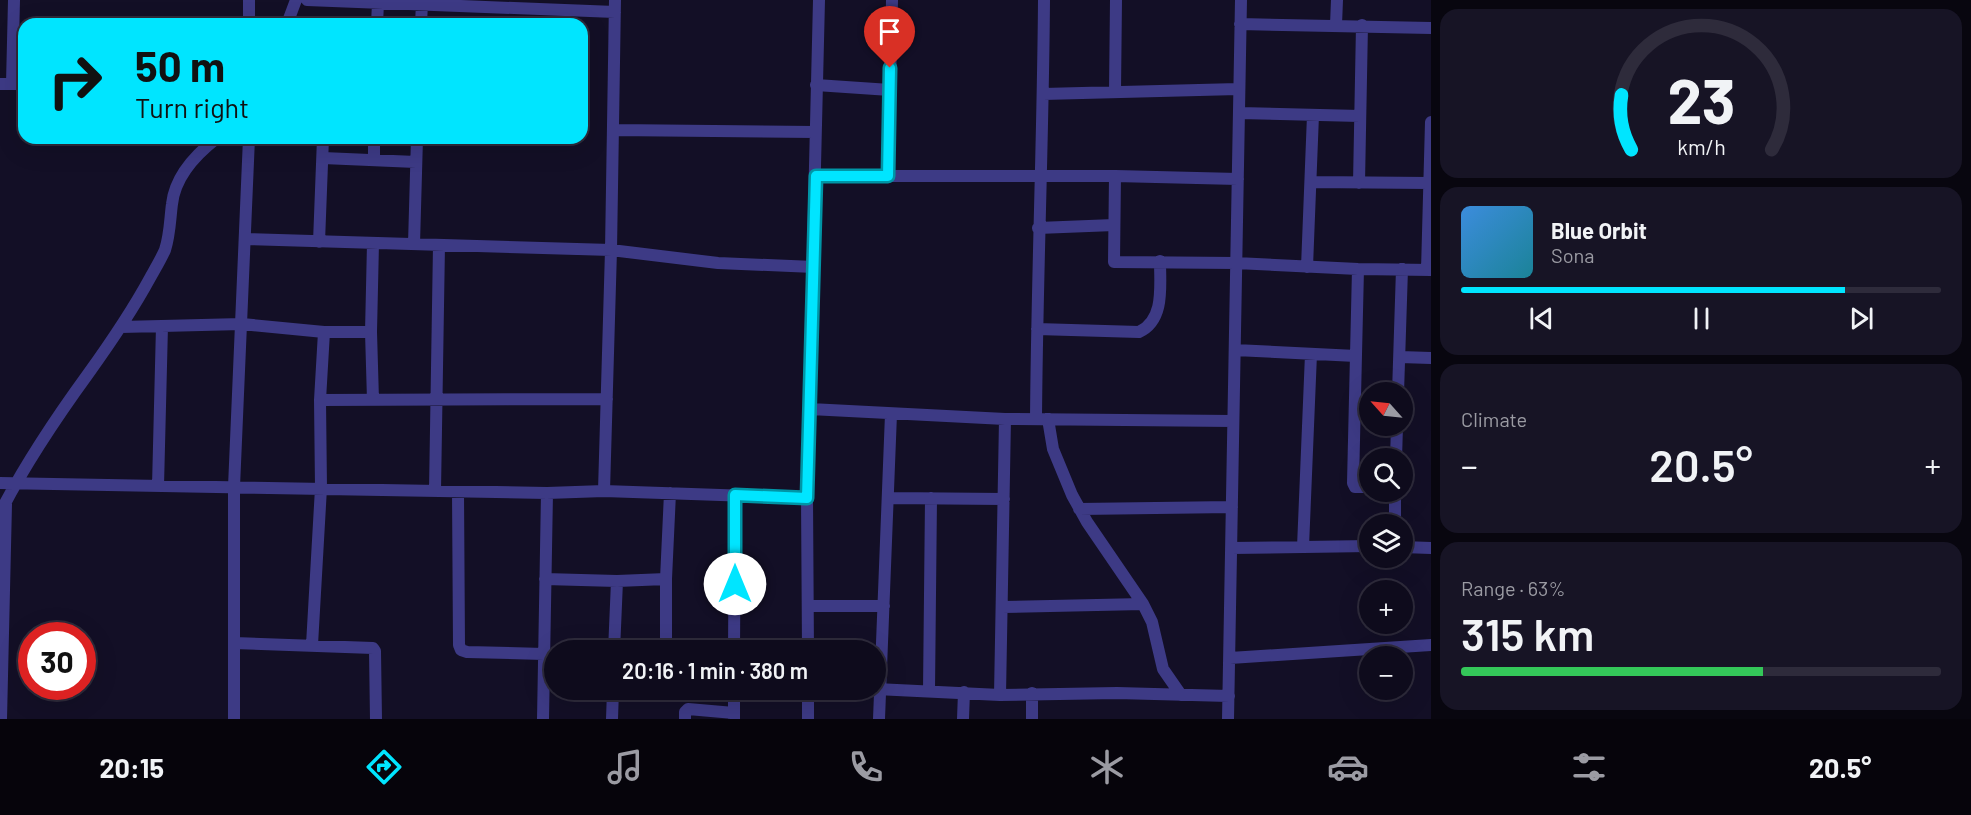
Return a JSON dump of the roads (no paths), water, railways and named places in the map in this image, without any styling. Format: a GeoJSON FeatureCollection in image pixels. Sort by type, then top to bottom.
{"type":"FeatureCollection","features":[{"type":"Feature","properties":{"kind":"street"},"geometry":{"type":"LineString","coordinates":[[12,84],[14,0]]}},
{"type":"Feature","properties":{"kind":"street"},"geometry":{"type":"LineString","coordinates":[[249,0],[249,18]]}},
{"type":"Feature","properties":{"kind":"street"},"geometry":{"type":"LineString","coordinates":[[289,18],[296,0]]}},
{"type":"Feature","properties":{"kind":"street"},"geometry":{"type":"LineString","coordinates":[[307,0],[615,6],[604,491]]}},
{"type":"Feature","properties":{"kind":"street"},"geometry":{"type":"LineString","coordinates":[[808,640],[807,498],[819,0]]}},
{"type":"Feature","properties":{"kind":"street"},"geometry":{"type":"LineString","coordinates":[[888,176],[892,0]]}},
{"type":"Feature","properties":{"kind":"street"},"geometry":{"type":"LineString","coordinates":[[1044,0],[1037,329],[1042,419],[1050,434],[1058,464],[1079,509],[1143,604],[1152,622],[1163,669],[1181,695]]}},
{"type":"Feature","properties":{"kind":"street"},"geometry":{"type":"LineString","coordinates":[[1115,92],[1116,0]]}},
{"type":"Feature","properties":{"kind":"street"},"geometry":{"type":"LineString","coordinates":[[1228,719],[1241,0]]}},
{"type":"Feature","properties":{"kind":"street"},"geometry":{"type":"LineString","coordinates":[[1336,25],[1337,0]]}},
{"type":"Feature","properties":{"kind":"street"},"geometry":{"type":"LineString","coordinates":[[377,18],[378,3]]}},
{"type":"Feature","properties":{"kind":"street"},"geometry":{"type":"LineString","coordinates":[[421,18],[422,3]]}},
{"type":"Feature","properties":{"kind":"street"},"geometry":{"type":"LineString","coordinates":[[1240,24],[1431,28]]}},
{"type":"Feature","properties":{"kind":"street"},"geometry":{"type":"LineString","coordinates":[[1359,183],[1362,25]]}},
{"type":"Feature","properties":{"kind":"street"},"geometry":{"type":"LineString","coordinates":[[816,85],[890,90]]}},
{"type":"Feature","properties":{"kind":"street"},"geometry":{"type":"LineString","coordinates":[[1043,94],[1238,89]]}},
{"type":"Feature","properties":{"kind":"street"},"geometry":{"type":"LineString","coordinates":[[1239,113],[1360,116]]}},
{"type":"Feature","properties":{"kind":"street"},"geometry":{"type":"LineString","coordinates":[[1307,267],[1313,115]]}},
{"type":"Feature","properties":{"kind":"street"},"geometry":{"type":"LineString","coordinates":[[1115,176],[1113,261],[1429,270],[1431,122]]}},
{"type":"Feature","properties":{"kind":"street"},"geometry":{"type":"LineString","coordinates":[[613,130],[815,132]]}},
{"type":"Feature","properties":{"kind":"street"},"geometry":{"type":"LineString","coordinates":[[1,719],[3,507],[15,483],[67,402],[130,314],[165,250],[172,201],[179,180],[188,165],[209,144]]}},
{"type":"Feature","properties":{"kind":"street"},"geometry":{"type":"LineString","coordinates":[[234,719],[234,487],[249,144]]}},
{"type":"Feature","properties":{"kind":"street"},"geometry":{"type":"LineString","coordinates":[[319,242],[323,144]]}},
{"type":"Feature","properties":{"kind":"street"},"geometry":{"type":"LineString","coordinates":[[374,144],[374,160]]}},
{"type":"Feature","properties":{"kind":"street"},"geometry":{"type":"LineString","coordinates":[[414,244],[417,144]]}},
{"type":"Feature","properties":{"kind":"street"},"geometry":{"type":"LineString","coordinates":[[323,158],[416,162]]}},
{"type":"Feature","properties":{"kind":"street"},"geometry":{"type":"LineString","coordinates":[[816,176],[1115,176],[1238,179]]}},
{"type":"Feature","properties":{"kind":"street"},"geometry":{"type":"LineString","coordinates":[[1311,182],[1429,183]]}},
{"type":"Feature","properties":{"kind":"street"},"geometry":{"type":"LineString","coordinates":[[1038,228],[1114,225]]}},
{"type":"Feature","properties":{"kind":"street"},"geometry":{"type":"LineString","coordinates":[[246,239],[611,250],[718,263],[814,267]]}},
{"type":"Feature","properties":{"kind":"street"},"geometry":{"type":"LineString","coordinates":[[373,243],[371,332],[373,400]]}},
{"type":"Feature","properties":{"kind":"street"},"geometry":{"type":"LineString","coordinates":[[435,491],[439,245]]}},
{"type":"Feature","properties":{"kind":"street"},"geometry":{"type":"LineString","coordinates":[[1037,329],[1138,332],[1145,329],[1152,324],[1157,311],[1161,261]]}},
{"type":"Feature","properties":{"kind":"street"},"geometry":{"type":"LineString","coordinates":[[1358,269],[1353,483],[1355,487],[1359,487]]}},
{"type":"Feature","properties":{"kind":"street"},"geometry":{"type":"LineString","coordinates":[[1399,382],[1402,269]]}},
{"type":"Feature","properties":{"kind":"street"},"geometry":{"type":"LineString","coordinates":[[121,327],[242,324],[324,332],[371,332]]}},
{"type":"Feature","properties":{"kind":"street"},"geometry":{"type":"LineString","coordinates":[[158,486],[162,326]]}},
{"type":"Feature","properties":{"kind":"street"},"geometry":{"type":"LineString","coordinates":[[312,645],[321,488],[320,400],[324,332]]}},
{"type":"Feature","properties":{"kind":"street"},"geometry":{"type":"LineString","coordinates":[[1235,350],[1356,357]]}},
{"type":"Feature","properties":{"kind":"street"},"geometry":{"type":"LineString","coordinates":[[1303,547],[1311,354]]}},
{"type":"Feature","properties":{"kind":"street"},"geometry":{"type":"LineString","coordinates":[[1400,357],[1431,358]]}},
{"type":"Feature","properties":{"kind":"street"},"geometry":{"type":"LineString","coordinates":[[320,400],[607,399]]}},
{"type":"Feature","properties":{"kind":"street"},"geometry":{"type":"LineString","coordinates":[[810,409],[1005,419],[1233,421]]}},
{"type":"Feature","properties":{"kind":"street"},"geometry":{"type":"LineString","coordinates":[[882,640],[891,414]]}},
{"type":"Feature","properties":{"kind":"street"},"geometry":{"type":"LineString","coordinates":[[1000,694],[1005,419]]}},
{"type":"Feature","properties":{"kind":"street"},"geometry":{"type":"LineString","coordinates":[[0,483],[458,492],[604,491],[807,498]]}},
{"type":"Feature","properties":{"kind":"street"},"geometry":{"type":"LineString","coordinates":[[458,492],[459,645],[461,650],[467,652],[544,654],[543,719]]}},
{"type":"Feature","properties":{"kind":"street"},"geometry":{"type":"LineString","coordinates":[[544,640],[547,493]]}},
{"type":"Feature","properties":{"kind":"street"},"geometry":{"type":"LineString","coordinates":[[667,640],[666,579],[670,493]]}},
{"type":"Feature","properties":{"kind":"street"},"geometry":{"type":"LineString","coordinates":[[735,495],[735,640]]}},
{"type":"Feature","properties":{"kind":"street"},"geometry":{"type":"LineString","coordinates":[[888,498],[1004,499]]}},
{"type":"Feature","properties":{"kind":"street"},"geometry":{"type":"LineString","coordinates":[[929,691],[932,498]]}},
{"type":"Feature","properties":{"kind":"street"},"geometry":{"type":"LineString","coordinates":[[1079,509],[1232,507]]}},
{"type":"Feature","properties":{"kind":"street"},"geometry":{"type":"LineString","coordinates":[[1231,548],[1359,546]]}},
{"type":"Feature","properties":{"kind":"street"},"geometry":{"type":"LineString","coordinates":[[1413,547],[1431,548]]}},
{"type":"Feature","properties":{"kind":"street"},"geometry":{"type":"LineString","coordinates":[[545,579],[617,581],[666,579]]}},
{"type":"Feature","properties":{"kind":"street"},"geometry":{"type":"LineString","coordinates":[[614,640],[617,581]]}},
{"type":"Feature","properties":{"kind":"street"},"geometry":{"type":"LineString","coordinates":[[1002,607],[1143,604]]}},
{"type":"Feature","properties":{"kind":"street"},"geometry":{"type":"LineString","coordinates":[[808,606],[884,606]]}},
{"type":"Feature","properties":{"kind":"street"},"geometry":{"type":"LineString","coordinates":[[234,643],[374,648],[376,719]]}},
{"type":"Feature","properties":{"kind":"street"},"geometry":{"type":"LineString","coordinates":[[1230,658],[1431,645]]}},
{"type":"Feature","properties":{"kind":"street"},"geometry":{"type":"LineString","coordinates":[[886,689],[1000,694],[1228,696]]}},
{"type":"Feature","properties":{"kind":"street"},"geometry":{"type":"LineString","coordinates":[[963,719],[964,692]]}},
{"type":"Feature","properties":{"kind":"street"},"geometry":{"type":"LineString","coordinates":[[1032,693],[1032,719]]}},
{"type":"Feature","properties":{"kind":"street"},"geometry":{"type":"LineString","coordinates":[[612,719],[613,700]]}},
{"type":"Feature","properties":{"kind":"street"},"geometry":{"type":"LineString","coordinates":[[684,719],[688,709],[734,716],[734,700]]}},
{"type":"Feature","properties":{"kind":"street"},"geometry":{"type":"LineString","coordinates":[[808,700],[808,719]]}},
{"type":"Feature","properties":{"kind":"street"},"geometry":{"type":"LineString","coordinates":[[878,700],[879,719]]}}]}
